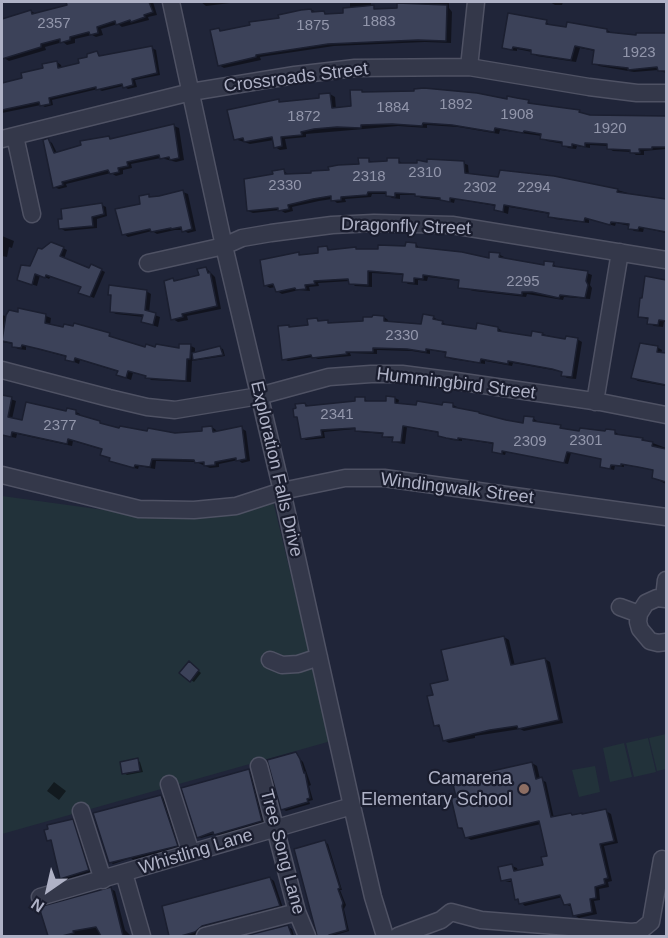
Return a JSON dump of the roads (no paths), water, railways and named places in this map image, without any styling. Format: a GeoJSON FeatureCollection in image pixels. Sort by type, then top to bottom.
{"type":"FeatureCollection","features":[{"type":"Feature","properties":{"kind":"street","name":"Exploration Falls Drive"},"geometry":{"type":"LineString","coordinates":[[171,2],[224,246],[282,491],[352,806],[385,936]]}},
{"type":"Feature","properties":{"kind":"street"},"geometry":{"type":"LineString","coordinates":[[469,67],[476,2]]}},
{"type":"Feature","properties":{"kind":"street","name":"Crossroads Street"},"geometry":{"type":"LineString","coordinates":[[8,138],[152,104],[191,92],[355,68],[469,67],[589,87],[637,93],[666,93]]}},
{"type":"Feature","properties":{"kind":"street"},"geometry":{"type":"LineString","coordinates":[[8,138],[32,214]]}},
{"type":"Feature","properties":{"kind":"street","name":"Dragonfly Street"},"geometry":{"type":"LineString","coordinates":[[148,263],[224,246],[242,238],[332,225],[392,223],[452,225],[666,260]]}},
{"type":"Feature","properties":{"kind":"street"},"geometry":{"type":"LineString","coordinates":[[595,402],[620,252]]}},
{"type":"Feature","properties":{"kind":"street","name":"Hummingbird Street"},"geometry":{"type":"LineString","coordinates":[[2,370],[147,407],[175,410],[222,404],[328,377],[402,374],[595,402],[666,415]]}},
{"type":"Feature","properties":{"kind":"street","name":"Windingwalk Street"},"geometry":{"type":"LineString","coordinates":[[2,475],[139,509],[194,510],[236,506],[282,491],[345,478],[384,478],[666,517]]}},
{"type":"Feature","properties":{"kind":"street"},"geometry":{"type":"LineString","coordinates":[[666,579],[665,598],[657,598],[646,603],[639,614],[640,629],[644,636],[658,643],[666,642]]}},
{"type":"Feature","properties":{"kind":"street"},"geometry":{"type":"LineString","coordinates":[[620,607],[639,614]]}},
{"type":"Feature","properties":{"kind":"street"},"geometry":{"type":"LineString","coordinates":[[270,660],[282,665],[298,664],[319,657]]}},
{"type":"Feature","properties":{"kind":"street","name":"Tree Song Lane"},"geometry":{"type":"LineString","coordinates":[[259,766],[297,912],[307,936]]}},
{"type":"Feature","properties":{"kind":"street"},"geometry":{"type":"LineString","coordinates":[[169,784],[191,853]]}},
{"type":"Feature","properties":{"kind":"street","name":"Whistling Lane"},"geometry":{"type":"LineString","coordinates":[[40,897],[352,806]]}},
{"type":"Feature","properties":{"kind":"street"},"geometry":{"type":"LineString","coordinates":[[81,811],[103,880]]}},
{"type":"Feature","properties":{"kind":"street"},"geometry":{"type":"LineString","coordinates":[[398,936],[441,920],[452,912],[481,920],[640,931],[651,922],[662,859]]}},
{"type":"Feature","properties":{"kind":"street"},"geometry":{"type":"LineString","coordinates":[[124,873],[142,936]]}},
{"type":"Feature","properties":{"kind":"street"},"geometry":{"type":"LineString","coordinates":[[205,936],[297,912]]}},
{"type":"Feature","properties":{"kind":"place","name":"Camarena Elementary School"},"geometry":{"type":"Point","coordinates":[524,789]}}]}
